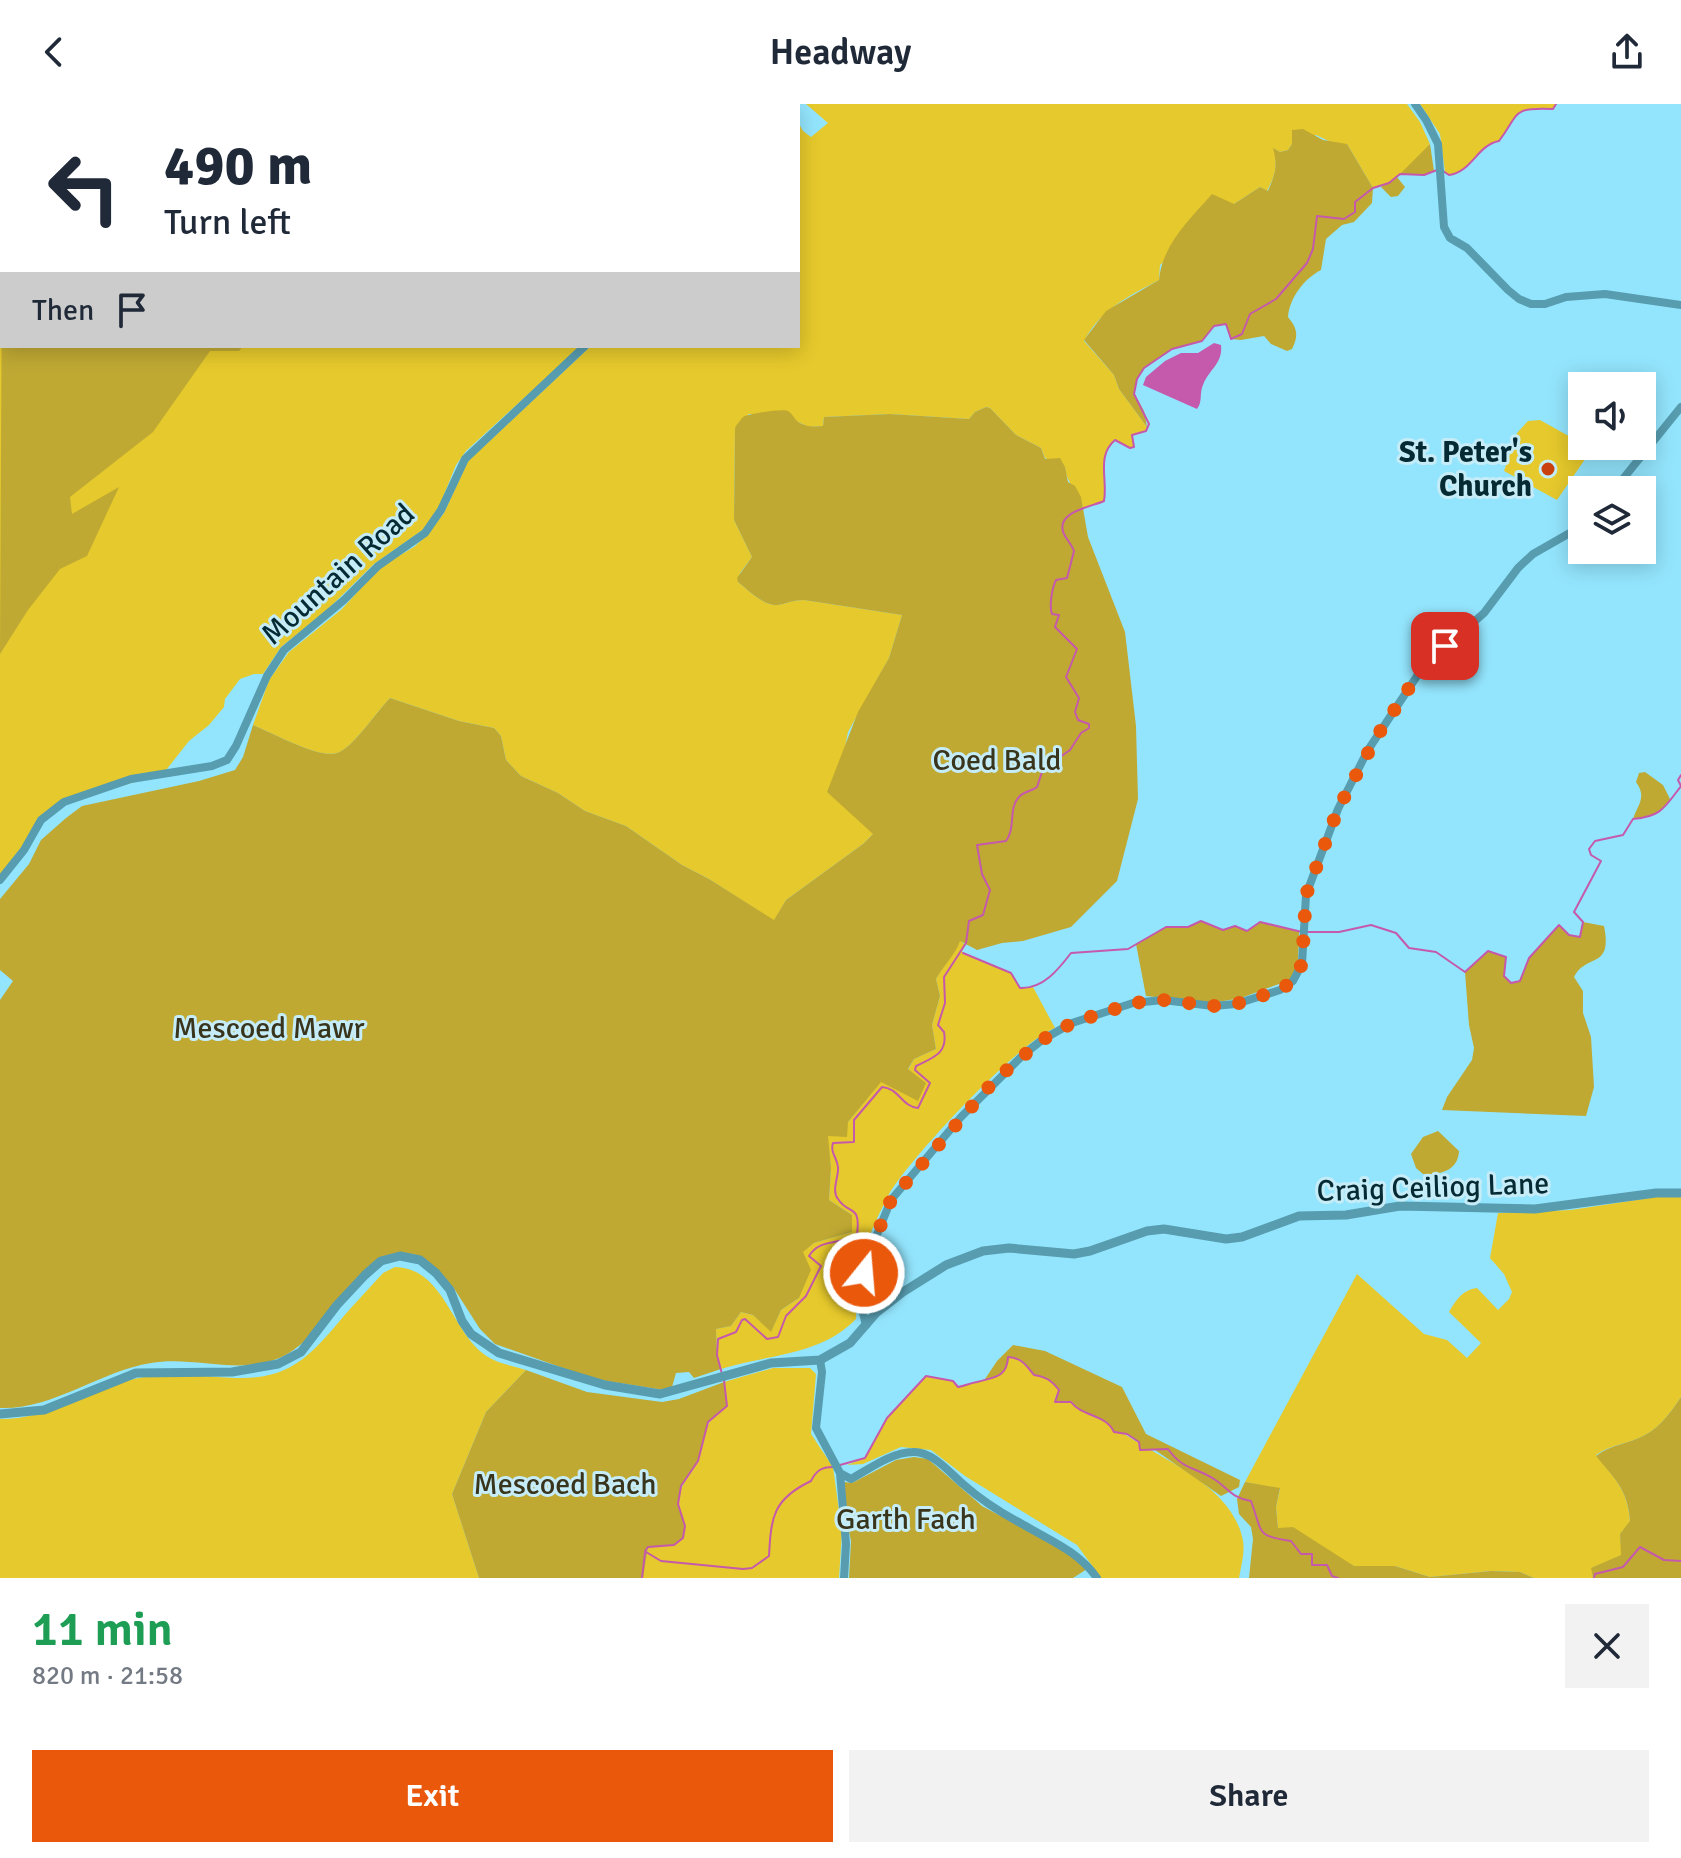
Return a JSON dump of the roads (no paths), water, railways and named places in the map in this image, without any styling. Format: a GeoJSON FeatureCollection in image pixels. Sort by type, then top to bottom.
{"type":"FeatureCollection","features":[{"type":"Feature","properties":{"kind":"street"},"geometry":{"type":"LineString","coordinates":[[1415,104],[1438,144],[1444,227],[1450,238],[1467,248],[1519,299],[1531,304],[1545,304],[1566,297],[1616,294],[1681,305]]}},
{"type":"Feature","properties":{"kind":"street","name":"Mountain Road"},"geometry":{"type":"LineString","coordinates":[[0,880],[24,850],[41,820],[64,802],[131,779],[212,766],[227,760],[267,676],[284,650],[344,600],[378,566],[425,533],[441,510],[465,459],[475,446],[583,348]]}},
{"type":"Feature","properties":{"kind":"street"},"geometry":{"type":"LineString","coordinates":[[1625,476],[1681,407]]}},
{"type":"Feature","properties":{"kind":"street"},"geometry":{"type":"LineString","coordinates":[[866,1325],[862,1309],[864,1273],[891,1200],[961,1117],[1023,1055],[1072,1023],[1133,1003],[1163,1000],[1225,1005],[1280,990],[1299,973],[1306,895],[1353,776],[1423,667],[1484,613],[1518,568],[1533,554],[1568,534]]}},
{"type":"Feature","properties":{"kind":"street","name":"Craig Ceiliog Lane"},"geometry":{"type":"LineString","coordinates":[[820,1360],[850,1343],[876,1313],[946,1265],[999,1248],[1074,1254],[1147,1231],[1164,1229],[1226,1239],[1258,1232],[1299,1216],[1346,1215],[1400,1206],[1555,1208],[1656,1193],[1681,1193]]}},
{"type":"Feature","properties":{"kind":"street"},"geometry":{"type":"LineString","coordinates":[[0,1414],[44,1410],[136,1373],[232,1372],[278,1364],[301,1352],[365,1275],[381,1261],[400,1256],[420,1260],[436,1273],[450,1290],[462,1321],[471,1334],[499,1353],[605,1385],[660,1394],[771,1363],[820,1360],[822,1372],[816,1428],[840,1473],[846,1544],[844,1578]]}},
{"type":"Feature","properties":{"kind":"street"},"geometry":{"type":"LineString","coordinates":[[840,1473],[851,1479],[896,1456],[913,1452],[928,1455],[990,1504],[1068,1549],[1090,1567],[1097,1578]]}},
{"type":"Feature","properties":{"kind":"waterway"},"geometry":{"type":"LineString","coordinates":[[1443,171],[1449,175],[1463,169],[1491,143],[1499,141],[1514,118],[1523,111],[1553,109],[1556,104]]}},
{"type":"Feature","properties":{"kind":"waterway"},"geometry":{"type":"LineString","coordinates":[[722,1374],[717,1355],[718,1339],[736,1332],[745,1319],[767,1339],[778,1337],[786,1316],[806,1296],[821,1266],[809,1256],[825,1244],[857,1235],[856,1214],[836,1195],[838,1167],[832,1150],[833,1143],[854,1142],[854,1120],[882,1087],[918,1108],[930,1083],[915,1070],[916,1066],[938,1054],[944,1045],[944,1032],[938,1025],[945,1003],[944,977],[966,943],[969,921],[983,915],[990,890],[982,874],[977,845],[1006,841],[1019,797],[1037,787],[1043,769],[1070,750],[1081,733],[1089,728],[1089,724],[1078,720],[1075,712],[1079,698],[1066,677],[1077,649],[1055,627],[1059,615],[1052,614],[1051,597],[1056,580],[1067,578],[1074,551],[1064,534],[1064,520],[1075,512],[1104,501],[1104,461],[1109,446],[1115,440],[1134,447],[1132,435],[1146,431],[1149,424],[1134,394],[1137,379],[1144,368],[1172,349],[1202,341],[1214,326],[1226,324],[1231,339],[1242,334],[1250,314],[1276,299],[1307,263],[1313,249],[1317,216],[1344,219],[1355,212],[1355,202],[1373,188],[1389,183],[1400,174],[1424,175],[1437,170]]}},
{"type":"Feature","properties":{"kind":"waterway"},"geometry":{"type":"LineString","coordinates":[[1308,932],[1339,932],[1371,925],[1396,933],[1409,948],[1436,952],[1465,972],[1488,951],[1506,957],[1504,976],[1511,983],[1520,981],[1529,958],[1559,925],[1569,935],[1580,937],[1583,922],[1574,912],[1601,861],[1591,855],[1589,849],[1595,841],[1623,835],[1633,819],[1662,810],[1681,786],[1678,780],[1681,775]]}},
{"type":"Feature","properties":{"kind":"waterway"},"geometry":{"type":"LineString","coordinates":[[963,953],[1011,973],[1020,988],[1043,982],[1071,953],[1128,949],[1166,927],[1188,927],[1201,921],[1223,930],[1235,926],[1247,931],[1260,922],[1302,932]]}},
{"type":"Feature","properties":{"kind":"waterway"},"geometry":{"type":"LineString","coordinates":[[840,1465],[865,1458],[887,1418],[926,1376],[953,1381],[961,1387],[998,1376],[1005,1369],[1008,1357],[1013,1358],[1059,1390],[1055,1402],[1071,1402],[1105,1422],[1114,1432],[1127,1434],[1139,1442],[1140,1450],[1168,1449],[1184,1465],[1251,1501],[1259,1526],[1266,1535],[1291,1541],[1301,1554],[1312,1554],[1312,1565],[1327,1565],[1332,1576],[1338,1578]]}},
{"type":"Feature","properties":{"kind":"waterway"},"geometry":{"type":"LineString","coordinates":[[645,1551],[648,1547],[674,1545],[683,1538],[685,1526],[678,1504],[681,1486],[698,1461],[708,1422],[727,1406],[724,1380]]}},
{"type":"Feature","properties":{"kind":"waterway"},"geometry":{"type":"LineString","coordinates":[[646,1552],[661,1561],[752,1568],[769,1556],[773,1520],[782,1502],[811,1481],[819,1470],[833,1467]]}},
{"type":"Feature","properties":{"kind":"waterway"},"geometry":{"type":"LineString","coordinates":[[1594,1578],[1595,1574],[1623,1567],[1640,1547],[1664,1560],[1681,1561]]}},
{"type":"Feature","properties":{"kind":"waterway"},"geometry":{"type":"LineString","coordinates":[[642,1578],[645,1553]]}},
{"type":"Feature","properties":{"kind":"place","name":"St. Peter's Church"},"geometry":{"type":"Point","coordinates":[1548,469]}},
{"type":"Feature","properties":{"kind":"park label","name":"Coed Bald"},"geometry":{"type":"Point","coordinates":[997,760]}},
{"type":"Feature","properties":{"kind":"park label","name":"Mescoed Mawr"},"geometry":{"type":"Point","coordinates":[269,1028]}},
{"type":"Feature","properties":{"kind":"park label","name":"Mescoed Bach"},"geometry":{"type":"Point","coordinates":[565,1484]}},
{"type":"Feature","properties":{"kind":"park label","name":"Garth Fach"},"geometry":{"type":"Point","coordinates":[906,1519]}}]}
